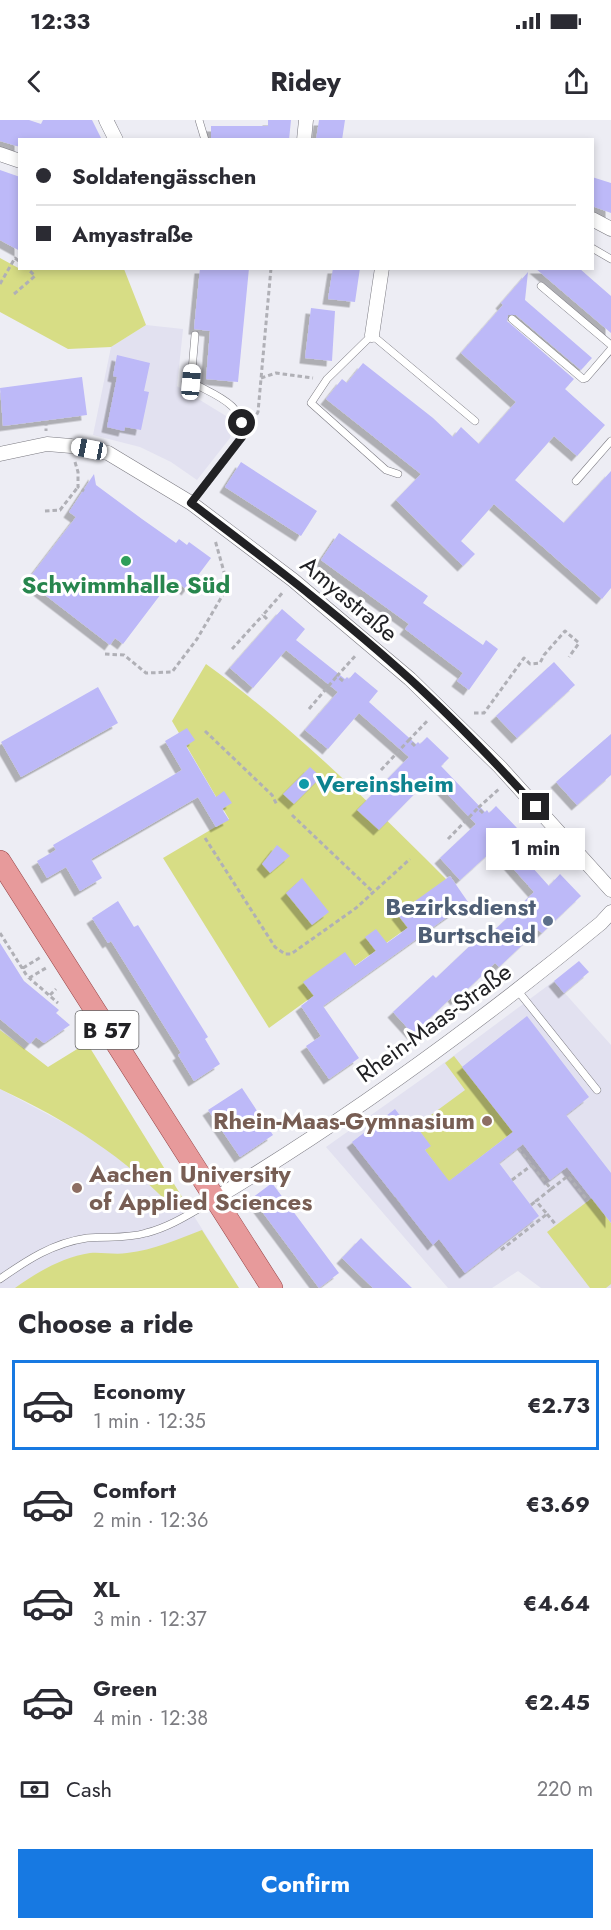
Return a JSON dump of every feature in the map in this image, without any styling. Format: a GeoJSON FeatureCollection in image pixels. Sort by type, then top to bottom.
{"type":"FeatureCollection","features":[{"type":"Feature","properties":{"kind":"main road","name":"B 57"},"geometry":{"type":"LineString","coordinates":[[0,861],[272,1288]]}},
{"type":"Feature","properties":{"kind":"street"},"geometry":{"type":"LineString","coordinates":[[106,120],[115,138]]}},
{"type":"Feature","properties":{"kind":"street"},"geometry":{"type":"LineString","coordinates":[[304,138],[306,120]]}},
{"type":"Feature","properties":{"kind":"street"},"geometry":{"type":"LineString","coordinates":[[0,154],[18,160]]}},
{"type":"Feature","properties":{"kind":"street"},"geometry":{"type":"LineString","coordinates":[[594,220],[611,229]]}},
{"type":"Feature","properties":{"kind":"street"},"geometry":{"type":"LineString","coordinates":[[372,335],[382,270]]}},
{"type":"Feature","properties":{"kind":"street","name":"Amyastraße"},"geometry":{"type":"LineString","coordinates":[[0,454],[47,444],[108,453],[191,503],[292,580],[410,679],[510,779],[611,890]]}},
{"type":"Feature","properties":{"kind":"street","name":"Rhein-Maas-Straße"},"geometry":{"type":"LineString","coordinates":[[214,1200],[415,1068],[518,991],[601,923],[611,912]]}},
{"type":"Feature","properties":{"kind":"lane"},"geometry":{"type":"LineString","coordinates":[[199,120],[204,138]]}},
{"type":"Feature","properties":{"kind":"lane"},"geometry":{"type":"LineString","coordinates":[[594,249],[611,259]]}},
{"type":"Feature","properties":{"kind":"lane"},"geometry":{"type":"LineString","coordinates":[[512,319],[583,379],[586,378],[611,347],[541,286]]}},
{"type":"Feature","properties":{"kind":"lane"},"geometry":{"type":"LineString","coordinates":[[191,503],[242,437],[242,423],[233,404],[191,382],[195,334]]}},
{"type":"Feature","properties":{"kind":"lane"},"geometry":{"type":"LineString","coordinates":[[398,474],[386,470],[311,404],[327,379],[372,335],[475,421]]}},
{"type":"Feature","properties":{"kind":"lane"},"geometry":{"type":"LineString","coordinates":[[576,482],[611,441]]}},
{"type":"Feature","properties":{"kind":"lane"},"geometry":{"type":"LineString","coordinates":[[518,991],[597,1089]]}},
{"type":"Feature","properties":{"kind":"lane"},"geometry":{"type":"LineString","coordinates":[[0,1279],[41,1252],[64,1243],[88,1238],[123,1238],[143,1234],[166,1227],[214,1200]]}},
{"type":"Feature","properties":{"kind":"path"},"geometry":{"type":"LineString","coordinates":[[0,284],[15,258],[18,260]]}},
{"type":"Feature","properties":{"kind":"path"},"geometry":{"type":"LineString","coordinates":[[14,294],[35,276],[29,270]]}},
{"type":"Feature","properties":{"kind":"path"},"geometry":{"type":"LineString","coordinates":[[242,437],[258,412],[271,270]]}},
{"type":"Feature","properties":{"kind":"path"},"geometry":{"type":"LineString","coordinates":[[261,378],[276,374],[327,379]]}},
{"type":"Feature","properties":{"kind":"path"},"geometry":{"type":"LineString","coordinates":[[45,511],[60,510],[78,487],[78,472],[71,446]]}},
{"type":"Feature","properties":{"kind":"path"},"geometry":{"type":"LineString","coordinates":[[78,487],[84,491]]}},
{"type":"Feature","properties":{"kind":"path"},"geometry":{"type":"LineString","coordinates":[[105,654],[124,655],[146,673],[172,672],[197,639],[228,586],[218,556],[211,518]]}},
{"type":"Feature","properties":{"kind":"path"},"geometry":{"type":"LineString","coordinates":[[232,649],[292,580]]}},
{"type":"Feature","properties":{"kind":"path"},"geometry":{"type":"LineString","coordinates":[[263,615],[267,619]]}},
{"type":"Feature","properties":{"kind":"path"},"geometry":{"type":"LineString","coordinates":[[474,713],[484,713],[524,658],[530,664],[540,663],[565,631],[579,643],[569,657]]}},
{"type":"Feature","properties":{"kind":"path"},"geometry":{"type":"LineString","coordinates":[[309,709],[366,642]]}},
{"type":"Feature","properties":{"kind":"path"},"geometry":{"type":"LineString","coordinates":[[337,676],[343,681]]}},
{"type":"Feature","properties":{"kind":"path"},"geometry":{"type":"LineString","coordinates":[[381,770],[440,708]]}},
{"type":"Feature","properties":{"kind":"path"},"geometry":{"type":"LineString","coordinates":[[205,731],[272,795],[277,805]]}},
{"type":"Feature","properties":{"kind":"path"},"geometry":{"type":"LineString","coordinates":[[409,740],[415,746]]}},
{"type":"Feature","properties":{"kind":"path"},"geometry":{"type":"LineString","coordinates":[[448,838],[510,779]]}},
{"type":"Feature","properties":{"kind":"path"},"geometry":{"type":"LineString","coordinates":[[478,808],[483,813]]}},
{"type":"Feature","properties":{"kind":"path"},"geometry":{"type":"LineString","coordinates":[[292,814],[373,892]]}},
{"type":"Feature","properties":{"kind":"path"},"geometry":{"type":"LineString","coordinates":[[205,837],[275,947],[285,954],[291,954],[328,927],[410,859]]}},
{"type":"Feature","properties":{"kind":"path"},"geometry":{"type":"LineString","coordinates":[[0,933],[27,976],[58,1003]]}},
{"type":"Feature","properties":{"kind":"path"},"geometry":{"type":"LineString","coordinates":[[50,995],[56,988]]}},
{"type":"Feature","properties":{"kind":"path"},"geometry":{"type":"LineString","coordinates":[[518,1148],[550,1190]]}},
{"type":"Feature","properties":{"kind":"path"},"geometry":{"type":"LineString","coordinates":[[512,1180],[532,1165]]}},
{"type":"Feature","properties":{"kind":"path"},"geometry":{"type":"LineString","coordinates":[[531,1205],[568,1176],[588,1201]]}},
{"type":"Feature","properties":{"kind":"path"},"geometry":{"type":"LineString","coordinates":[[536,1201],[556,1225]]}},
{"type":"Feature","properties":{"kind":"path"},"geometry":{"type":"LineString","coordinates":[[501,1250],[547,1214]]}},
{"type":"Feature","properties":{"kind":"shaded area"},"geometry":{"type":"Polygon","coordinates":[[[146,325],[183,329],[177,386],[231,419],[230,438],[197,480],[171,462],[140,447],[93,435],[111,347],[146,325]]]}},
{"type":"Feature","properties":{"kind":"shaded area","name":"Rhein-Maas-Gymnasium"},"geometry":{"type":"Polygon","coordinates":[[[554,981],[611,1045],[611,1288],[541,1288],[518,1271],[492,1288],[448,1288],[326,1147],[554,981]]]}},
{"type":"Feature","properties":{"kind":"shaded area","name":"Aachen University of Applied Sciences"},"geometry":{"type":"Polygon","coordinates":[[[0,1089],[85,1134],[116,1155],[145,1179],[176,1210],[187,1205],[239,1288],[0,1288],[0,1089]]]}},
{"type":"Feature","properties":{"kind":"green space"},"geometry":{"type":"Polygon","coordinates":[[[0,258],[18,268],[18,270],[124,270],[146,325],[111,347],[68,349],[0,312],[0,258]]]}},
{"type":"Feature","properties":{"kind":"green space"},"geometry":{"type":"Polygon","coordinates":[[[206,664],[240,689],[305,744],[367,801],[458,891],[269,1028],[163,858],[229,819],[172,721],[206,664]]]}},
{"type":"Feature","properties":{"kind":"green space"},"geometry":{"type":"Polygon","coordinates":[[[0,1030],[48,1067],[87,1043],[187,1205],[176,1211],[136,1174],[94,1141],[49,1114],[0,1089],[0,1030]]]}},
{"type":"Feature","properties":{"kind":"green space"},"geometry":{"type":"Polygon","coordinates":[[[454,1056],[513,1132],[408,1213],[395,1197],[436,1165],[425,1150],[430,1146],[416,1126],[465,1090],[445,1063],[454,1056]]]}},
{"type":"Feature","properties":{"kind":"green space"},"geometry":{"type":"Polygon","coordinates":[[[592,1198],[611,1223],[611,1284],[606,1288],[590,1288],[547,1232],[592,1198]]]}},
{"type":"Feature","properties":{"kind":"green space"},"geometry":{"type":"Polygon","coordinates":[[[202,1230],[239,1288],[15,1288],[41,1271],[70,1258],[90,1253],[137,1252],[202,1230]]]}},
{"type":"Feature","properties":{"kind":"building"},"geometry":{"type":"Polygon","coordinates":[[[0,120],[29,120],[41,124],[43,120],[92,120],[101,138],[18,138],[18,146],[0,141],[0,120]]]}},
{"type":"Feature","properties":{"kind":"building"},"geometry":{"type":"Polygon","coordinates":[[[268,120],[291,120],[289,138],[211,138],[211,126],[268,126],[268,120]]]}},
{"type":"Feature","properties":{"kind":"building"},"geometry":{"type":"Polygon","coordinates":[[[319,120],[345,120],[342,138],[316,138],[319,120]]]}},
{"type":"Feature","properties":{"kind":"building"},"geometry":{"type":"Polygon","coordinates":[[[0,170],[18,176],[18,250],[0,240],[0,170]]]}},
{"type":"Feature","properties":{"kind":"building"},"geometry":{"type":"Polygon","coordinates":[[[594,178],[611,183],[611,213],[594,207],[594,178]]]}},
{"type":"Feature","properties":{"kind":"building"},"geometry":{"type":"Polygon","coordinates":[[[200,270],[249,270],[238,382],[206,379],[210,331],[194,329],[200,270]]]}},
{"type":"Feature","properties":{"kind":"building"},"geometry":{"type":"Polygon","coordinates":[[[333,270],[360,270],[355,302],[328,299],[333,270]]]}},
{"type":"Feature","properties":{"kind":"building"},"geometry":{"type":"Polygon","coordinates":[[[537,270],[581,270],[611,296],[611,333],[537,270]]]}},
{"type":"Feature","properties":{"kind":"building"},"geometry":{"type":"Polygon","coordinates":[[[528,272],[525,300],[592,358],[581,370],[516,315],[508,315],[507,321],[574,379],[565,389],[605,425],[577,456],[554,436],[515,480],[564,523],[611,471],[611,588],[602,599],[494,504],[461,541],[475,554],[463,566],[396,500],[421,474],[326,399],[342,379],[347,383],[363,363],[433,418],[453,437],[461,427],[479,444],[516,402],[461,353],[528,272]]]}},
{"type":"Feature","properties":{"kind":"building"},"geometry":{"type":"Polygon","coordinates":[[[311,308],[335,311],[332,361],[305,358],[311,308]]]}},
{"type":"Feature","properties":{"kind":"building"},"geometry":{"type":"Polygon","coordinates":[[[117,355],[150,363],[144,391],[149,392],[141,430],[125,427],[124,431],[107,427],[117,377],[113,376],[117,355]]]}},
{"type":"Feature","properties":{"kind":"building"},"geometry":{"type":"Polygon","coordinates":[[[82,377],[87,415],[3,426],[0,388],[82,377]]]}},
{"type":"Feature","properties":{"kind":"building"},"geometry":{"type":"Polygon","coordinates":[[[241,462],[317,511],[301,536],[225,487],[241,462]]]}},
{"type":"Feature","properties":{"kind":"building","name":"Schwimmhalle Süd"},"geometry":{"type":"Polygon","coordinates":[[[94,474],[96,485],[142,519],[176,543],[179,539],[187,545],[189,542],[211,558],[187,590],[173,578],[123,644],[115,638],[110,645],[27,581],[76,517],[69,512],[94,474]]]}},
{"type":"Feature","properties":{"kind":"building"},"geometry":{"type":"Polygon","coordinates":[[[339,533],[428,596],[423,603],[483,645],[486,640],[498,649],[469,690],[457,681],[463,673],[405,629],[409,624],[321,560],[339,533]]]}},
{"type":"Feature","properties":{"kind":"building"},"geometry":{"type":"Polygon","coordinates":[[[282,609],[305,629],[296,640],[345,679],[347,677],[349,679],[355,672],[378,691],[369,702],[416,744],[418,742],[420,744],[427,737],[449,758],[441,766],[485,812],[487,810],[489,813],[496,806],[517,828],[506,838],[549,886],[560,874],[581,896],[542,933],[538,930],[499,967],[495,963],[456,1000],[453,996],[413,1034],[393,1012],[433,975],[436,978],[475,941],[479,945],[534,892],[495,848],[460,880],[440,858],[476,824],[431,777],[379,830],[357,810],[409,757],[359,713],[328,749],[305,730],[338,692],[286,650],[253,688],[230,668],[282,609]]]}},
{"type":"Feature","properties":{"kind":"building"},"geometry":{"type":"Polygon","coordinates":[[[554,662],[575,685],[517,738],[496,716],[554,662]]]}},
{"type":"Feature","properties":{"kind":"building"},"geometry":{"type":"Polygon","coordinates":[[[98,687],[118,723],[21,777],[1,742],[98,687]]]}},
{"type":"Feature","properties":{"kind":"building"},"geometry":{"type":"Polygon","coordinates":[[[187,728],[195,740],[186,746],[216,797],[224,791],[232,803],[222,809],[229,820],[216,827],[198,797],[91,859],[102,878],[80,891],[66,867],[47,878],[37,861],[56,850],[53,845],[182,770],[165,741],[187,728]]]}},
{"type":"Feature","properties":{"kind":"building"},"geometry":{"type":"Polygon","coordinates":[[[611,734],[611,775],[577,805],[556,782],[611,734]]]}},
{"type":"Feature","properties":{"kind":"building","name":"Vereinsheim"},"geometry":{"type":"Polygon","coordinates":[[[310,767],[321,777],[294,804],[283,794],[310,767]]]}},
{"type":"Feature","properties":{"kind":"building"},"geometry":{"type":"Polygon","coordinates":[[[277,845],[290,856],[270,873],[262,864],[277,845]]]}},
{"type":"Feature","properties":{"kind":"building"},"geometry":{"type":"Polygon","coordinates":[[[450,876],[468,902],[323,1006],[359,1058],[329,1079],[306,1046],[321,1036],[301,1006],[314,996],[303,982],[345,952],[355,966],[376,951],[365,937],[376,929],[387,943],[408,928],[397,914],[450,876]]]}},
{"type":"Feature","properties":{"kind":"building"},"geometry":{"type":"Polygon","coordinates":[[[302,878],[329,912],[312,925],[286,893],[302,878]]]}},
{"type":"Feature","properties":{"kind":"building"},"geometry":{"type":"Polygon","coordinates":[[[118,901],[134,927],[138,925],[208,1037],[205,1039],[220,1064],[194,1081],[178,1055],[181,1053],[111,941],[108,943],[92,918],[118,901]]]}},
{"type":"Feature","properties":{"kind":"building"},"geometry":{"type":"Polygon","coordinates":[[[0,943],[24,981],[59,1010],[56,1013],[70,1025],[44,1043],[36,1037],[30,1044],[0,1019],[0,943]]]}},
{"type":"Feature","properties":{"kind":"building"},"geometry":{"type":"Polygon","coordinates":[[[579,961],[589,972],[564,993],[554,981],[579,961]]]}},
{"type":"Feature","properties":{"kind":"building"},"geometry":{"type":"Polygon","coordinates":[[[527,1016],[589,1097],[566,1115],[611,1173],[611,1223],[567,1167],[550,1180],[523,1144],[499,1163],[539,1216],[465,1273],[439,1239],[433,1245],[352,1142],[395,1109],[411,1130],[416,1126],[431,1146],[425,1150],[449,1181],[513,1132],[462,1067],[527,1016]]]}},
{"type":"Feature","properties":{"kind":"building"},"geometry":{"type":"Polygon","coordinates":[[[242,1088],[273,1135],[240,1157],[208,1110],[242,1088]]]}},
{"type":"Feature","properties":{"kind":"building"},"geometry":{"type":"Polygon","coordinates":[[[272,1183],[339,1273],[319,1288],[252,1198],[272,1183]]]}},
{"type":"Feature","properties":{"kind":"building"},"geometry":{"type":"Polygon","coordinates":[[[361,1238],[412,1288],[373,1288],[342,1258],[361,1238]]]}},
{"type":"Feature","properties":{"kind":"place","name":"Schwimmhalle Süd"},"geometry":{"type":"Point","coordinates":[126,561]}},
{"type":"Feature","properties":{"kind":"place","name":"Vereinsheim"},"geometry":{"type":"Point","coordinates":[304,784]}},
{"type":"Feature","properties":{"kind":"place","name":"Bezirksdienst Burtscheid"},"geometry":{"type":"Point","coordinates":[548,921]}},
{"type":"Feature","properties":{"kind":"place","name":"Rhein-Maas-Gymnasium"},"geometry":{"type":"Point","coordinates":[487,1121]}},
{"type":"Feature","properties":{"kind":"place","name":"Aachen University of Applied Sciences"},"geometry":{"type":"Point","coordinates":[77,1188]}},
{"type":"Feature","properties":{"kind":"route"},"geometry":{"type":"LineString","coordinates":[[242,423],[242,437],[191,503],[292,580],[410,679],[500,767],[536,807]]}}]}
